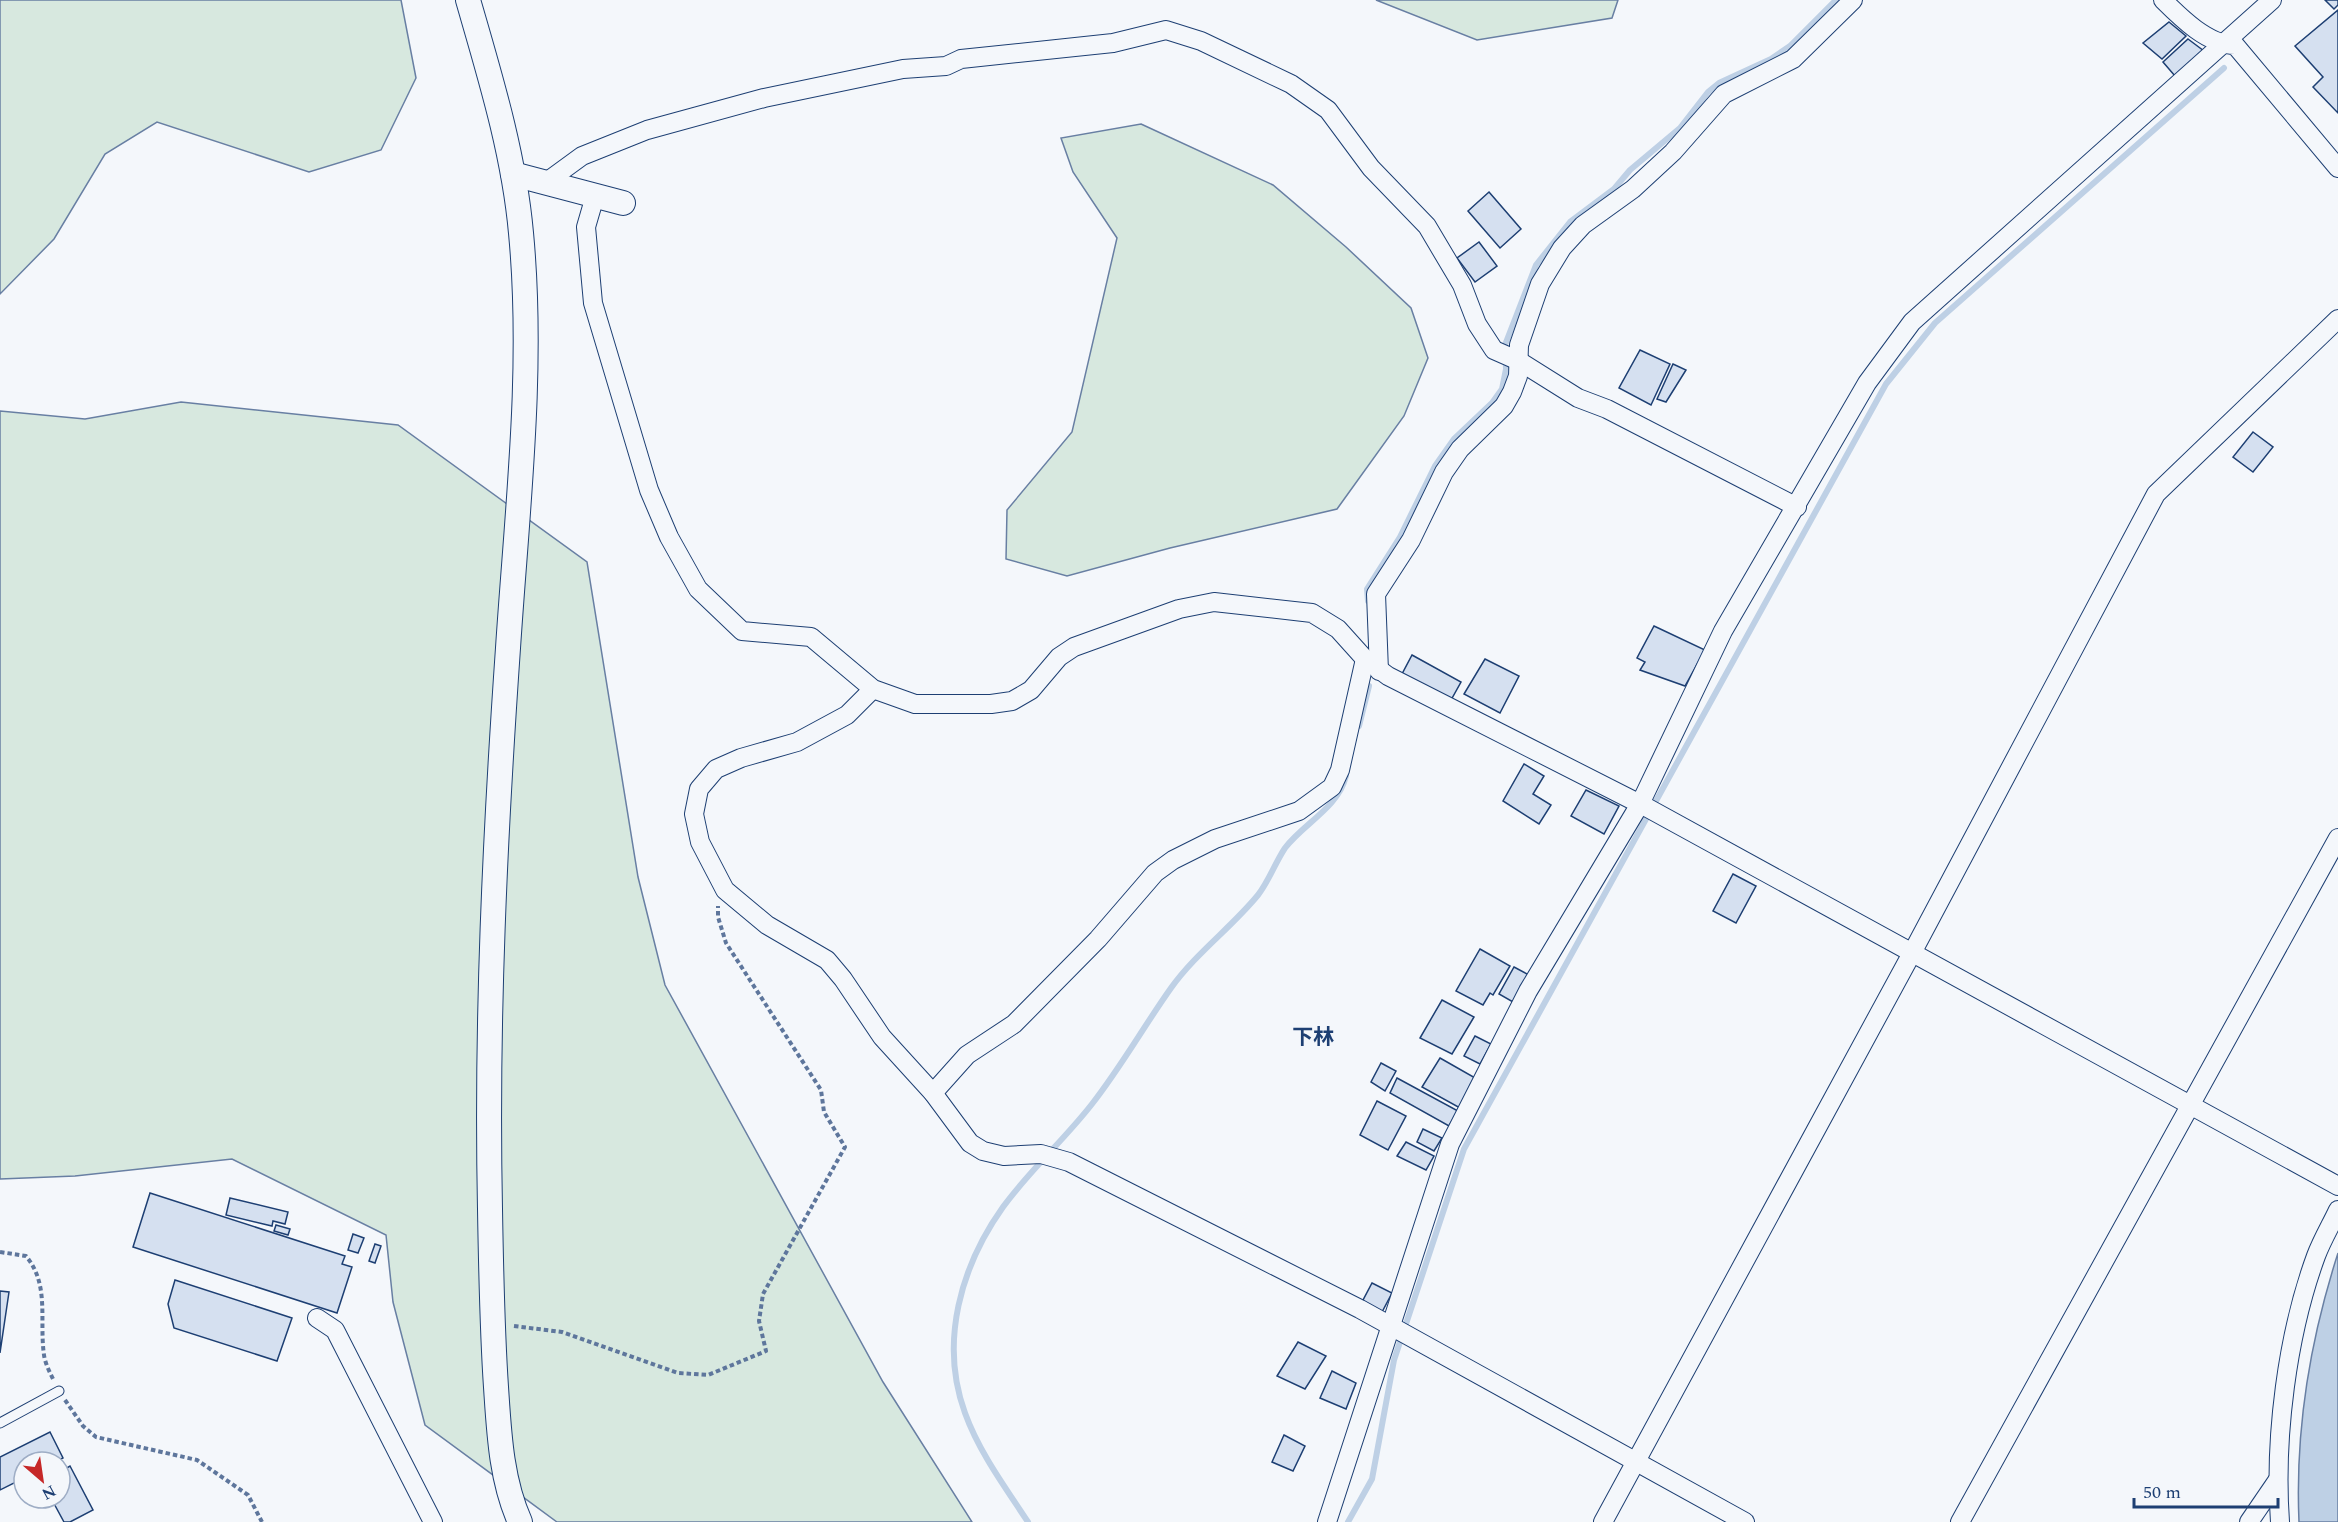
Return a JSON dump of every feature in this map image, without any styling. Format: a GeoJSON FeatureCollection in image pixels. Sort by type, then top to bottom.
{"type":"FeatureCollection","features":[{"type":"Feature","properties":{"kind":"street"},"geometry":{"type":"LineString","coordinates":[[468,0],[513,174],[523,250],[526,356],[503,728],[488,1054],[492,1328],[504,1473],[511,1503],[520,1522]]}},
{"type":"Feature","properties":{"kind":"street"},"geometry":{"type":"LineString","coordinates":[[1509,357],[1518,345],[1540,284],[1562,248],[1583,225],[1633,189],[1673,152],[1724,94],[1793,59],[1853,0]]}},
{"type":"Feature","properties":{"kind":"street"},"geometry":{"type":"LineString","coordinates":[[2163,0],[2207,36],[2223,45],[2235,45],[2338,168]]}},
{"type":"Feature","properties":{"kind":"street"},"geometry":{"type":"LineString","coordinates":[[1327,1522],[1399,1331],[1450,1144],[1528,991],[1648,808],[1723,631],[1867,383],[1912,322],[2272,0]]}},
{"type":"Feature","properties":{"kind":"street"},"geometry":{"type":"LineString","coordinates":[[546,183],[582,156],[648,130],[764,98],[903,69],[946,66],[961,59],[1113,43],[1166,30],[1201,41],[1291,84],[1328,110],[1371,168],[1427,226],[1462,285],[1477,324],[1509,357],[1578,398],[1607,409],[1797,507]]}},
{"type":"Feature","properties":{"kind":"street"},"geometry":{"type":"LineString","coordinates":[[513,174],[623,203]]}},
{"type":"Feature","properties":{"kind":"street"},"geometry":{"type":"LineString","coordinates":[[595,196],[586,227],[593,303],[649,490],[669,537],[698,589],[741,631],[811,637],[873,689],[915,704],[991,704],[1012,701],[1031,690],[1059,657],[1074,647],[1179,609],[1214,602],[1312,613],[1338,629],[1372,665],[1648,808],[2338,1186]]}},
{"type":"Feature","properties":{"kind":"street"},"geometry":{"type":"LineString","coordinates":[[1603,1522],[1912,953],[2156,494],[2338,319]]}},
{"type":"Feature","properties":{"kind":"street"},"geometry":{"type":"LineString","coordinates":[[933,1093],[967,1055],[1014,1024],[1098,939],[1155,873],[1173,860],[1215,839],[1299,811],[1332,787],[1340,770],[1372,665],[1376,594],[1411,540],[1444,472],[1460,449],[1504,406],[1518,376],[1509,357]]}},
{"type":"Feature","properties":{"kind":"street"},"geometry":{"type":"LineString","coordinates":[[873,689],[847,715],[797,742],[741,758],[716,769],[699,789],[694,814],[700,842],[725,890],[767,925],[826,960],[843,979],[882,1037],[933,1093],[970,1143],[983,1151],[1004,1156],[1046,1156],[1069,1162],[1399,1331],[1746,1522]]}},
{"type":"Feature","properties":{"kind":"street"},"geometry":{"type":"LineString","coordinates":[[1960,1522],[2192,1106],[2338,838]]}},
{"type":"Feature","properties":{"kind":"street"},"geometry":{"type":"LineString","coordinates":[[2280,1522],[2277,1481],[2295,1329],[2317,1255],[2338,1210]]}},
{"type":"Feature","properties":{"kind":"street"},"geometry":{"type":"LineString","coordinates":[[317,1318],[335,1330],[433,1522]]}},
{"type":"Feature","properties":{"kind":"street"},"geometry":{"type":"LineString","coordinates":[[2249,1522],[2277,1481]]}},
{"type":"Feature","properties":{"kind":"lane"},"geometry":{"type":"LineString","coordinates":[[0,1423],[59,1391]]}},
{"type":"Feature","properties":{"kind":"path"},"geometry":{"type":"LineString","coordinates":[[492,1328],[513,1326],[562,1332],[678,1373],[708,1375],[766,1351],[759,1321],[763,1294],[845,1147],[824,1112],[821,1090],[726,943],[718,917],[718,902],[725,890]]}},
{"type":"Feature","properties":{"kind":"path"},"geometry":{"type":"LineString","coordinates":[[0,1252],[26,1256],[36,1268],[42,1287],[44,1357],[59,1391],[83,1426],[96,1437],[197,1460],[248,1496],[262,1522]]}},
{"type":"Feature","properties":{"kind":"shaded area"},"geometry":{"type":"Polygon","coordinates":[[[0,0],[401,0],[416,78],[381,150],[309,172],[157,122],[105,154],[54,239],[0,294],[0,0]]]}},
{"type":"Feature","properties":{"kind":"shaded area"},"geometry":{"type":"Polygon","coordinates":[[[1376,0],[1618,0],[1612,18],[1477,40],[1376,0]]]}},
{"type":"Feature","properties":{"kind":"shaded area"},"geometry":{"type":"Polygon","coordinates":[[[1141,124],[1273,185],[1346,247],[1411,308],[1428,358],[1404,416],[1337,509],[1170,548],[1067,576],[1006,559],[1007,510],[1072,432],[1117,238],[1073,172],[1061,138],[1141,124]]]}},
{"type":"Feature","properties":{"kind":"shaded area"},"geometry":{"type":"Polygon","coordinates":[[[181,402],[398,425],[587,562],[638,877],[665,985],[883,1382],[972,1522],[557,1522],[425,1425],[393,1302],[386,1235],[232,1159],[75,1176],[0,1179],[0,411],[85,419],[181,402]]]}},
{"type":"Feature","properties":{"kind":"water"},"geometry":{"type":"Polygon","coordinates":[[[2338,1253],[2338,1522],[2299,1522],[2299,1454],[2306,1386],[2312,1352],[2338,1253]]]}},
{"type":"Feature","properties":{"kind":"building"},"geometry":{"type":"Polygon","coordinates":[[[2325,0],[2338,0],[2338,5],[2334,9],[2325,0]]]}},
{"type":"Feature","properties":{"kind":"building"},"geometry":{"type":"Polygon","coordinates":[[[2338,10],[2338,113],[2313,87],[2323,77],[2295,46],[2338,10]]]}},
{"type":"Feature","properties":{"kind":"building"},"geometry":{"type":"Polygon","coordinates":[[[2169,22],[2186,36],[2162,59],[2143,43],[2169,22]]]}},
{"type":"Feature","properties":{"kind":"building"},"geometry":{"type":"Polygon","coordinates":[[[2188,39],[2204,51],[2175,76],[2163,62],[2188,39]]]}},
{"type":"Feature","properties":{"kind":"building"},"geometry":{"type":"Polygon","coordinates":[[[1489,192],[1521,229],[1500,248],[1468,211],[1489,192]]]}},
{"type":"Feature","properties":{"kind":"building"},"geometry":{"type":"Polygon","coordinates":[[[1479,242],[1497,266],[1475,282],[1457,258],[1479,242]]]}},
{"type":"Feature","properties":{"kind":"building"},"geometry":{"type":"Polygon","coordinates":[[[1640,350],[1670,364],[1651,405],[1619,388],[1640,350]]]}},
{"type":"Feature","properties":{"kind":"building"},"geometry":{"type":"Polygon","coordinates":[[[1673,364],[1686,370],[1666,402],[1657,399],[1673,364]]]}},
{"type":"Feature","properties":{"kind":"building"},"geometry":{"type":"Polygon","coordinates":[[[2253,432],[2273,447],[2253,472],[2233,457],[2253,432]]]}},
{"type":"Feature","properties":{"kind":"building"},"geometry":{"type":"Polygon","coordinates":[[[1654,626],[1705,650],[1685,686],[1640,670],[1645,662],[1637,658],[1654,626]]]}},
{"type":"Feature","properties":{"kind":"building"},"geometry":{"type":"Polygon","coordinates":[[[1412,655],[1461,682],[1451,700],[1402,674],[1412,655]]]}},
{"type":"Feature","properties":{"kind":"building"},"geometry":{"type":"Polygon","coordinates":[[[1485,659],[1519,676],[1500,713],[1464,694],[1485,659]]]}},
{"type":"Feature","properties":{"kind":"building"},"geometry":{"type":"Polygon","coordinates":[[[1524,764],[1544,776],[1533,794],[1551,805],[1539,824],[1503,801],[1524,764]]]}},
{"type":"Feature","properties":{"kind":"building"},"geometry":{"type":"Polygon","coordinates":[[[1586,790],[1619,806],[1604,834],[1571,816],[1586,790]]]}},
{"type":"Feature","properties":{"kind":"building"},"geometry":{"type":"Polygon","coordinates":[[[1733,874],[1756,886],[1736,923],[1713,911],[1733,874]]]}},
{"type":"Feature","properties":{"kind":"building"},"geometry":{"type":"Polygon","coordinates":[[[1480,949],[1510,966],[1493,995],[1490,993],[1483,1005],[1456,991],[1480,949]]]}},
{"type":"Feature","properties":{"kind":"building"},"geometry":{"type":"Polygon","coordinates":[[[1514,967],[1529,975],[1513,1002],[1499,994],[1514,967]]]}},
{"type":"Feature","properties":{"kind":"building"},"geometry":{"type":"Polygon","coordinates":[[[1442,1000],[1474,1017],[1452,1054],[1420,1038],[1442,1000]]]}},
{"type":"Feature","properties":{"kind":"building"},"geometry":{"type":"Polygon","coordinates":[[[1475,1036],[1491,1044],[1480,1064],[1464,1056],[1475,1036]]]}},
{"type":"Feature","properties":{"kind":"building"},"geometry":{"type":"Polygon","coordinates":[[[1440,1058],[1477,1079],[1460,1108],[1422,1087],[1440,1058]]]}},
{"type":"Feature","properties":{"kind":"building"},"geometry":{"type":"Polygon","coordinates":[[[1381,1063],[1396,1071],[1385,1091],[1371,1082],[1381,1063]]]}},
{"type":"Feature","properties":{"kind":"building"},"geometry":{"type":"Polygon","coordinates":[[[1397,1078],[1458,1111],[1449,1126],[1390,1093],[1397,1078]]]}},
{"type":"Feature","properties":{"kind":"building"},"geometry":{"type":"Polygon","coordinates":[[[1377,1101],[1406,1116],[1388,1150],[1360,1135],[1377,1101]]]}},
{"type":"Feature","properties":{"kind":"building"},"geometry":{"type":"Polygon","coordinates":[[[1423,1129],[1442,1138],[1434,1151],[1417,1142],[1423,1129]]]}},
{"type":"Feature","properties":{"kind":"building"},"geometry":{"type":"Polygon","coordinates":[[[1406,1142],[1434,1156],[1426,1170],[1397,1156],[1406,1142]]]}},
{"type":"Feature","properties":{"kind":"building"},"geometry":{"type":"Polygon","coordinates":[[[150,1193],[345,1256],[342,1264],[352,1267],[337,1313],[133,1247],[150,1193]]]}},
{"type":"Feature","properties":{"kind":"building"},"geometry":{"type":"Polygon","coordinates":[[[230,1198],[288,1212],[285,1224],[273,1221],[272,1226],[226,1215],[230,1198]]]}},
{"type":"Feature","properties":{"kind":"building"},"geometry":{"type":"Polygon","coordinates":[[[276,1225],[290,1229],[288,1235],[274,1231],[276,1225]]]}},
{"type":"Feature","properties":{"kind":"building"},"geometry":{"type":"Polygon","coordinates":[[[353,1234],[364,1238],[358,1253],[348,1250],[353,1234]]]}},
{"type":"Feature","properties":{"kind":"building"},"geometry":{"type":"Polygon","coordinates":[[[375,1244],[381,1246],[375,1263],[369,1261],[375,1244]]]}},
{"type":"Feature","properties":{"kind":"building"},"geometry":{"type":"Polygon","coordinates":[[[175,1280],[292,1318],[277,1361],[174,1328],[168,1304],[175,1280]]]}},
{"type":"Feature","properties":{"kind":"building"},"geometry":{"type":"Polygon","coordinates":[[[1372,1283],[1392,1293],[1382,1312],[1362,1302],[1372,1283]]]}},
{"type":"Feature","properties":{"kind":"building"},"geometry":{"type":"Polygon","coordinates":[[[0,1291],[9,1292],[0,1353],[0,1291]]]}},
{"type":"Feature","properties":{"kind":"building"},"geometry":{"type":"Polygon","coordinates":[[[1298,1342],[1326,1356],[1305,1389],[1277,1376],[1298,1342]]]}},
{"type":"Feature","properties":{"kind":"building"},"geometry":{"type":"Polygon","coordinates":[[[1332,1371],[1356,1383],[1346,1409],[1320,1398],[1332,1371]]]}},
{"type":"Feature","properties":{"kind":"building"},"geometry":{"type":"Polygon","coordinates":[[[50,1432],[59,1450],[14,1450],[50,1432]]]}},
{"type":"Feature","properties":{"kind":"building"},"geometry":{"type":"Polygon","coordinates":[[[1284,1435],[1305,1446],[1293,1471],[1272,1462],[1284,1435]]]}},
{"type":"Feature","properties":{"kind":"building"},"geometry":{"type":"Polygon","coordinates":[[[12,1451],[12,1484],[0,1490],[0,1457],[12,1451]]]}},
{"type":"Feature","properties":{"kind":"building"},"geometry":{"type":"Polygon","coordinates":[[[72,1470],[93,1510],[70,1522],[64,1522],[58,1510],[72,1510],[72,1470]]]}},
{"type":"Feature","properties":{"kind":"waterway"},"geometry":{"type":"LineString","coordinates":[[1368,601],[1367,589],[1400,537],[1435,466],[1454,439],[1492,403],[1502,389],[1506,369],[1505,345],[1536,265],[1570,222],[1614,189],[1630,170],[1680,128],[1708,92],[1719,83],[1771,59],[1790,46],[1836,0]]}},
{"type":"Feature","properties":{"kind":"waterway"},"geometry":{"type":"LineString","coordinates":[[1348,1522],[1372,1479],[1394,1360],[1464,1149],[1886,384],[1935,323],[2224,68]]}},
{"type":"Feature","properties":{"kind":"waterway"},"geometry":{"type":"LineString","coordinates":[[1359,726],[1369,686]]}},
{"type":"Feature","properties":{"kind":"waterway"},"geometry":{"type":"LineString","coordinates":[[1028,1522],[978,1442],[965,1413],[957,1386],[954,1359],[955,1332],[966,1279],[976,1254],[1003,1207],[1092,1104],[1181,975],[1258,895],[1285,848],[1336,797],[1346,776]]}},
{"type":"Feature","properties":{"kind":"district","name":"下林"},"geometry":{"type":"Point","coordinates":[1313,1038]}}]}
